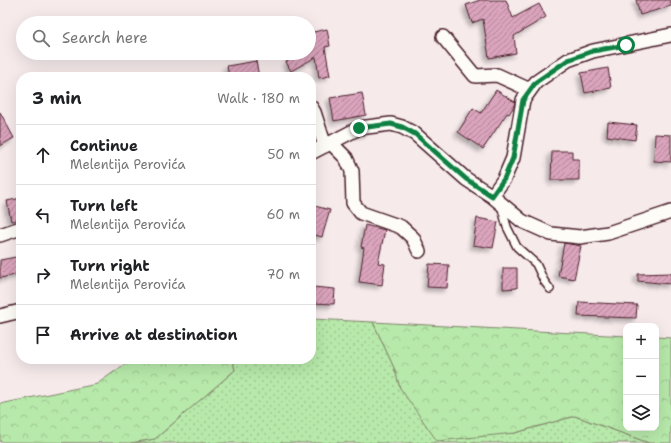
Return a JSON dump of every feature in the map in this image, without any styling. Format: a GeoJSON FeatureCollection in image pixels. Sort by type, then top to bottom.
{"type":"FeatureCollection","features":[{"type":"Feature","properties":{"kind":"street"},"geometry":{"type":"LineString","coordinates":[[496,200],[513,158],[523,100],[536,82],[568,60],[593,51],[671,35]]}},
{"type":"Feature","properties":{"kind":"street"},"geometry":{"type":"LineString","coordinates":[[443,37],[474,76],[497,75],[530,90]]}},
{"type":"Feature","properties":{"kind":"street"},"geometry":{"type":"LineString","coordinates":[[316,117],[328,144],[346,158],[352,172],[353,203],[361,213],[401,227],[413,238],[419,252]]}},
{"type":"Feature","properties":{"kind":"street"},"geometry":{"type":"LineString","coordinates":[[316,150],[359,128],[391,124],[402,127],[415,134],[466,179],[522,221],[551,234],[580,237],[608,233],[671,212]]}},
{"type":"Feature","properties":{"kind":"street"},"geometry":{"type":"LineString","coordinates":[[0,235],[16,230]]}},
{"type":"Feature","properties":{"kind":"street"},"geometry":{"type":"LineString","coordinates":[[0,316],[16,311]]}},
{"type":"Feature","properties":{"kind":"lane"},"geometry":{"type":"LineString","coordinates":[[496,200],[517,247],[536,264],[544,281],[550,289]]}},
{"type":"Feature","properties":{"kind":"green space"},"geometry":{"type":"Polygon","coordinates":[[[316,319],[373,322],[395,370],[400,388],[515,433],[575,416],[649,443],[130,443],[155,439],[235,370],[233,364],[316,364],[316,319]]]}},
{"type":"Feature","properties":{"kind":"green space"},"geometry":{"type":"Polygon","coordinates":[[[373,322],[623,336],[623,431],[659,431],[659,337],[671,338],[671,443],[649,443],[575,416],[515,433],[437,441],[400,388],[395,370],[373,322]]]}},
{"type":"Feature","properties":{"kind":"green space"},"geometry":{"type":"Polygon","coordinates":[[[125,364],[233,364],[235,370],[155,439],[130,443],[0,442],[0,404],[97,384],[125,364]]]}},
{"type":"Feature","properties":{"kind":"building"},"geometry":{"type":"Polygon","coordinates":[[[480,0],[506,0],[513,18],[539,4],[546,17],[514,36],[516,53],[489,58],[483,19],[472,23],[466,5],[480,0]]]}},
{"type":"Feature","properties":{"kind":"building"},"geometry":{"type":"Polygon","coordinates":[[[636,0],[671,0],[671,6],[640,15],[636,0]]]}},
{"type":"Feature","properties":{"kind":"building"},"geometry":{"type":"Polygon","coordinates":[[[327,29],[330,46],[325,47],[330,76],[319,78],[316,57],[316,31],[327,29]]]}},
{"type":"Feature","properties":{"kind":"building"},"geometry":{"type":"Polygon","coordinates":[[[289,60],[311,60],[291,71],[286,62],[289,60]]]}},
{"type":"Feature","properties":{"kind":"building"},"geometry":{"type":"Polygon","coordinates":[[[256,61],[258,72],[228,72],[227,66],[256,61]]]}},
{"type":"Feature","properties":{"kind":"building"},"geometry":{"type":"Polygon","coordinates":[[[608,68],[611,88],[585,93],[581,73],[608,68]]]}},
{"type":"Feature","properties":{"kind":"building"},"geometry":{"type":"Polygon","coordinates":[[[496,90],[515,102],[509,114],[507,113],[483,149],[458,132],[473,108],[481,113],[496,90]]]}},
{"type":"Feature","properties":{"kind":"building"},"geometry":{"type":"Polygon","coordinates":[[[362,93],[366,115],[334,121],[330,98],[362,93]]]}},
{"type":"Feature","properties":{"kind":"building"},"geometry":{"type":"Polygon","coordinates":[[[0,112],[14,138],[0,146],[0,112]]]}},
{"type":"Feature","properties":{"kind":"building"},"geometry":{"type":"Polygon","coordinates":[[[608,122],[637,125],[635,140],[607,136],[608,122]]]}},
{"type":"Feature","properties":{"kind":"building"},"geometry":{"type":"Polygon","coordinates":[[[655,134],[671,135],[671,162],[654,161],[655,134]]]}},
{"type":"Feature","properties":{"kind":"building"},"geometry":{"type":"Polygon","coordinates":[[[552,151],[572,151],[572,159],[579,159],[579,180],[551,180],[552,151]]]}},
{"type":"Feature","properties":{"kind":"building"},"geometry":{"type":"Polygon","coordinates":[[[16,199],[16,220],[11,221],[7,201],[16,199]]]}},
{"type":"Feature","properties":{"kind":"building"},"geometry":{"type":"Polygon","coordinates":[[[316,206],[330,210],[322,237],[316,235],[316,206]]]}},
{"type":"Feature","properties":{"kind":"building"},"geometry":{"type":"Polygon","coordinates":[[[477,218],[498,222],[493,248],[473,245],[477,218]]]}},
{"type":"Feature","properties":{"kind":"building"},"geometry":{"type":"Polygon","coordinates":[[[365,225],[385,230],[378,263],[385,264],[382,285],[359,282],[364,248],[361,247],[365,225]]]}},
{"type":"Feature","properties":{"kind":"building"},"geometry":{"type":"Polygon","coordinates":[[[564,243],[581,246],[574,279],[558,276],[564,243]]]}},
{"type":"Feature","properties":{"kind":"building"},"geometry":{"type":"Polygon","coordinates":[[[16,257],[16,275],[0,278],[0,260],[16,257]]]}},
{"type":"Feature","properties":{"kind":"building"},"geometry":{"type":"Polygon","coordinates":[[[429,264],[449,265],[447,288],[427,287],[429,264]]]}},
{"type":"Feature","properties":{"kind":"building"},"geometry":{"type":"Polygon","coordinates":[[[503,268],[517,268],[517,288],[503,289],[503,268]]]}},
{"type":"Feature","properties":{"kind":"building"},"geometry":{"type":"Polygon","coordinates":[[[671,273],[671,284],[638,281],[638,274],[671,273]]]}},
{"type":"Feature","properties":{"kind":"building"},"geometry":{"type":"Polygon","coordinates":[[[316,287],[335,289],[334,304],[316,303],[316,287]]]}},
{"type":"Feature","properties":{"kind":"building"},"geometry":{"type":"Polygon","coordinates":[[[579,302],[637,305],[636,318],[578,316],[579,302]]]}},
{"type":"Feature","properties":{"kind":"route"},"geometry":{"type":"LineString","coordinates":[[359,128],[391,124],[402,127],[415,134],[466,179],[492,196],[504,179],[513,158],[523,100],[536,82],[568,60],[593,51],[626,45]]}}]}
